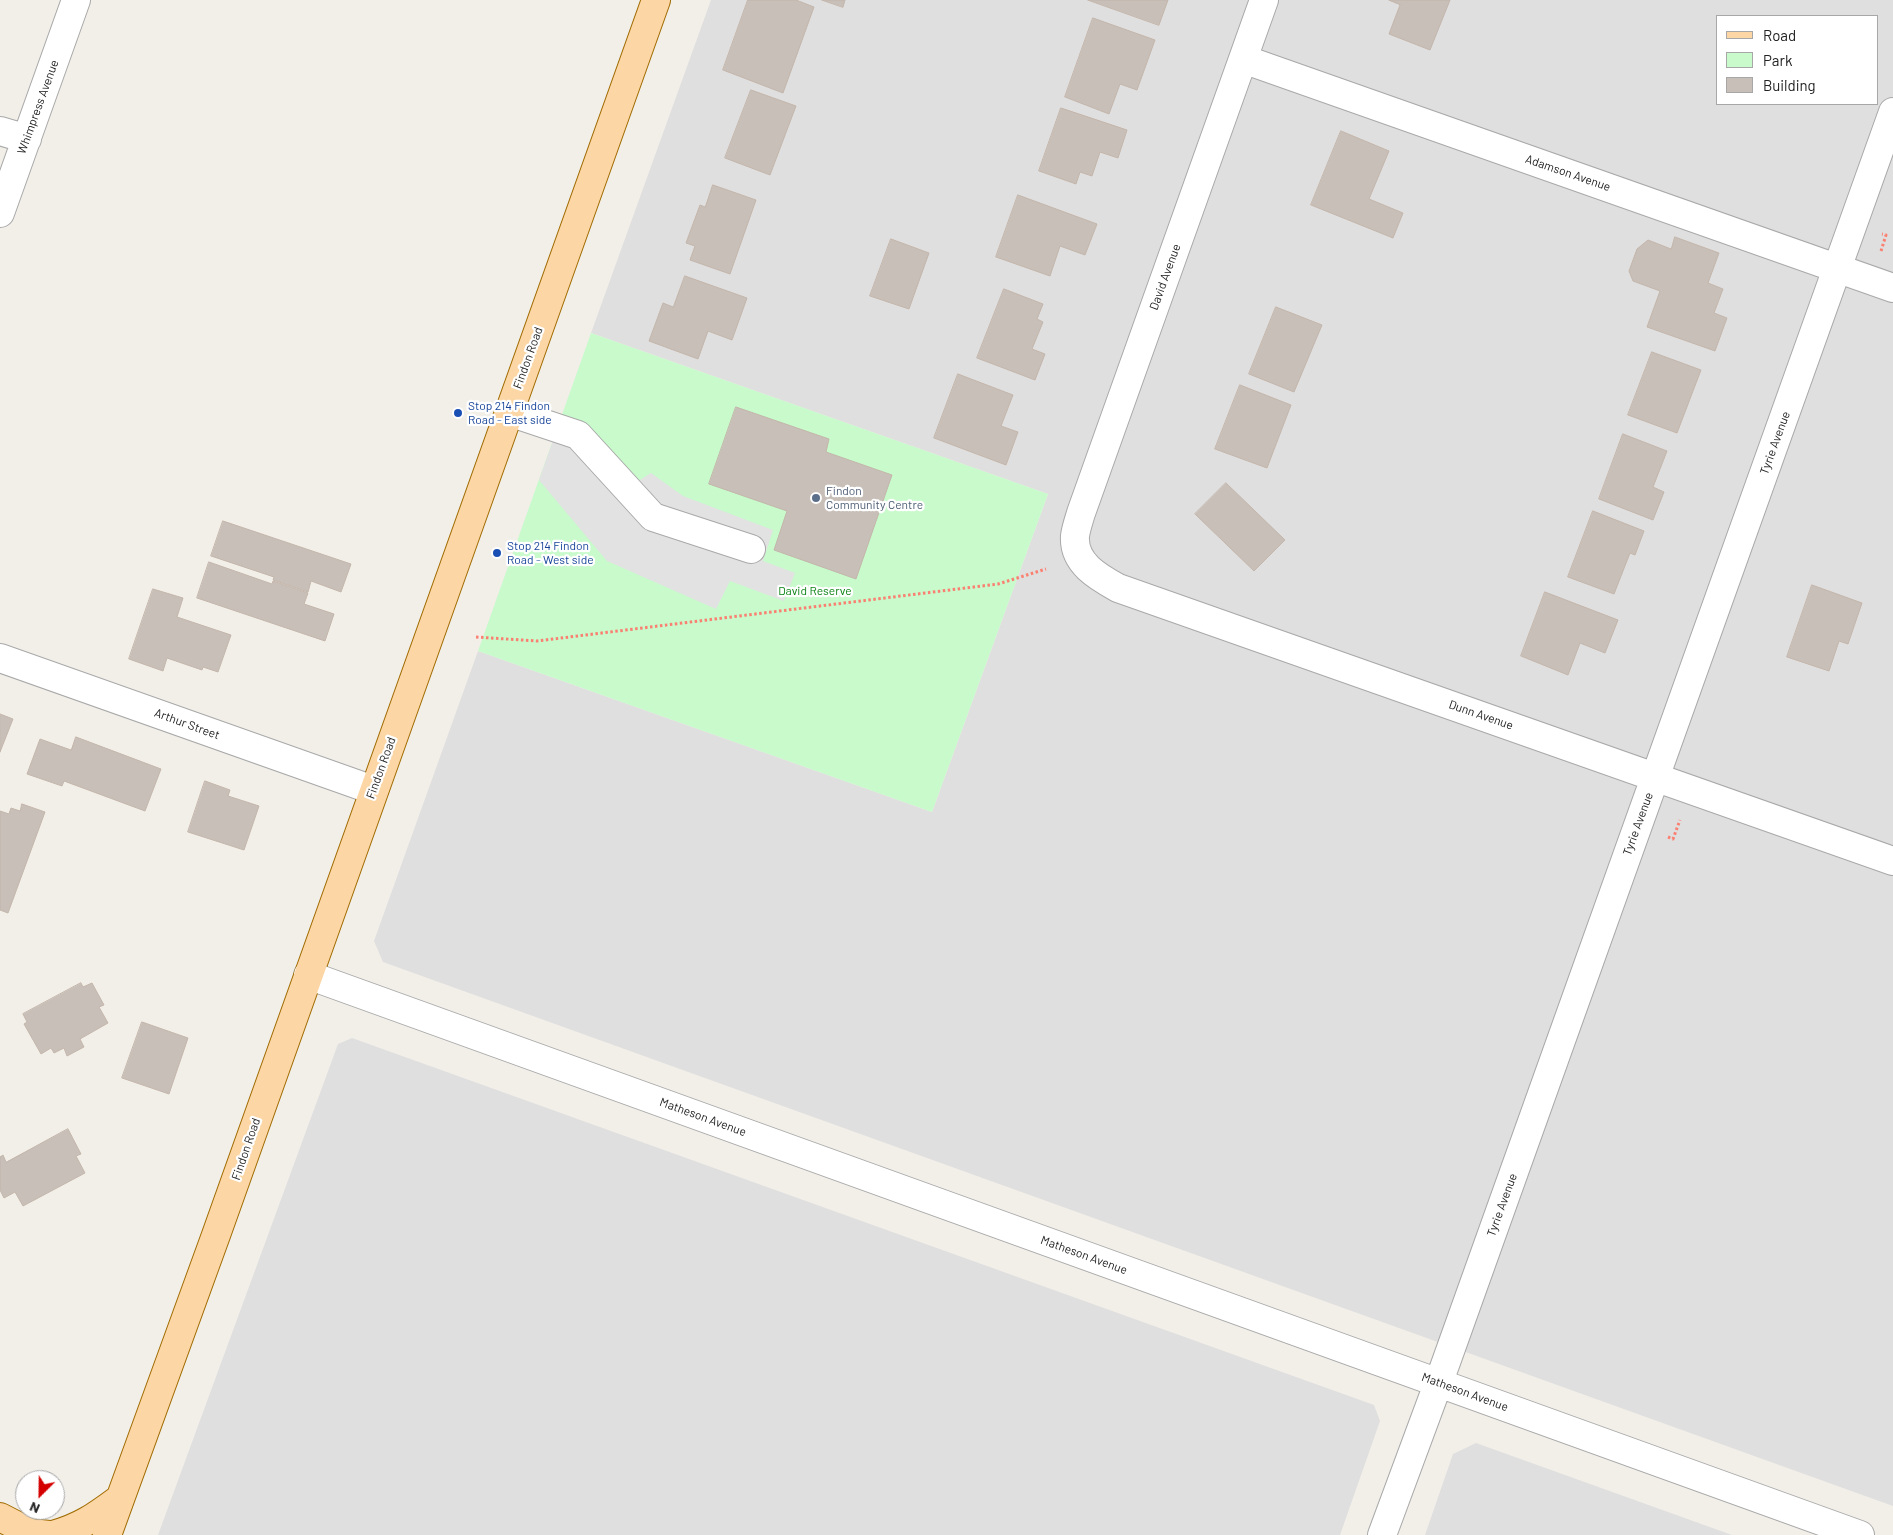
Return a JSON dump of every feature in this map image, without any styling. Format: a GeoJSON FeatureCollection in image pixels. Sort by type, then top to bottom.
{"type":"FeatureCollection","features":[{"type":"Feature","properties":{"kind":"main road","name":"Findon Road"},"geometry":{"type":"LineString","coordinates":[[107,1535],[118,1500],[216,1235],[656,0]]}},
{"type":"Feature","properties":{"kind":"main road"},"geometry":{"type":"LineString","coordinates":[[53,1535],[74,1529],[118,1500]]}},
{"type":"Feature","properties":{"kind":"main road"},"geometry":{"type":"LineString","coordinates":[[0,1517],[31,1533],[49,1535]]}},
{"type":"Feature","properties":{"kind":"main road"},"geometry":{"type":"LineString","coordinates":[[0,1527],[4,1535]]}},
{"type":"Feature","properties":{"kind":"street","name":"Whimpress Avenue"},"geometry":{"type":"LineString","coordinates":[[0,213],[76,0]]}},
{"type":"Feature","properties":{"kind":"street","name":"David Avenue"},"geometry":{"type":"LineString","coordinates":[[1079,556],[1075,537],[1081,512],[1264,0]]}},
{"type":"Feature","properties":{"kind":"street","name":"Adamson Avenue"},"geometry":{"type":"LineString","coordinates":[[1243,59],[1893,288]]}},
{"type":"Feature","properties":{"kind":"street","name":"Tyrie Avenue"},"geometry":{"type":"LineString","coordinates":[[1382,1535],[1439,1383],[1893,112]]}},
{"type":"Feature","properties":{"kind":"street"},"geometry":{"type":"LineString","coordinates":[[0,131],[26,140]]}},
{"type":"Feature","properties":{"kind":"street"},"geometry":{"type":"LineString","coordinates":[[509,412],[578,435],[653,517],[751,549]]}},
{"type":"Feature","properties":{"kind":"street","name":"Dunn Avenue"},"geometry":{"type":"LineString","coordinates":[[1079,556],[1094,574],[1118,588],[1893,861]]}},
{"type":"Feature","properties":{"kind":"street","name":"Arthur Street"},"geometry":{"type":"LineString","coordinates":[[0,658],[373,790]]}},
{"type":"Feature","properties":{"kind":"street","name":"Matheson Avenue"},"geometry":{"type":"LineString","coordinates":[[308,975],[1860,1535]]}},
{"type":"Feature","properties":{"kind":"path"},"geometry":{"type":"LineString","coordinates":[[476,638],[537,641],[998,584],[1046,568]]}},
{"type":"Feature","properties":{"kind":"path"},"geometry":{"type":"LineString","coordinates":[[1661,834],[1674,839],[1682,816]]}},
{"type":"Feature","properties":{"kind":"shaded area"},"geometry":{"type":"Polygon","coordinates":[[[711,0],[1893,0],[1893,1506],[383,962],[374,941],[478,651],[932,812],[1048,494],[591,333],[711,0]]]}},
{"type":"Feature","properties":{"kind":"shaded area"},"geometry":{"type":"Polygon","coordinates":[[[556,432],[629,487],[651,473],[683,496],[773,530],[763,561],[795,573],[784,601],[730,581],[716,609],[607,561],[539,480],[556,432]]]}},
{"type":"Feature","properties":{"kind":"shaded area"},"geometry":{"type":"Polygon","coordinates":[[[352,1038],[1374,1405],[1380,1421],[1340,1535],[158,1535],[338,1044],[352,1038]]]}},
{"type":"Feature","properties":{"kind":"shaded area"},"geometry":{"type":"Polygon","coordinates":[[[1476,1443],[1732,1535],[1425,1535],[1453,1454],[1476,1443]]]}},
{"type":"Feature","properties":{"kind":"green space","name":"David Reserve"},"geometry":{"type":"Polygon","coordinates":[[[591,333],[1048,494],[932,812],[478,651],[591,333]]]}},
{"type":"Feature","properties":{"kind":"building"},"geometry":{"type":"Polygon","coordinates":[[[748,0],[796,0],[814,7],[783,93],[723,70],[748,0]]]}},
{"type":"Feature","properties":{"kind":"building"},"geometry":{"type":"Polygon","coordinates":[[[822,0],[845,0],[843,7],[822,0]]]}},
{"type":"Feature","properties":{"kind":"building"},"geometry":{"type":"Polygon","coordinates":[[[1088,0],[1168,0],[1159,25],[1088,0]]]}},
{"type":"Feature","properties":{"kind":"building"},"geometry":{"type":"Polygon","coordinates":[[[1389,0],[1450,0],[1430,50],[1389,34],[1400,5],[1389,0]]]}},
{"type":"Feature","properties":{"kind":"building"},"geometry":{"type":"Polygon","coordinates":[[[1093,18],[1155,40],[1137,90],[1120,84],[1109,114],[1065,97],[1093,18]]]}},
{"type":"Feature","properties":{"kind":"building"},"geometry":{"type":"Polygon","coordinates":[[[751,90],[796,106],[770,175],[725,158],[751,90]]]}},
{"type":"Feature","properties":{"kind":"building"},"geometry":{"type":"Polygon","coordinates":[[[1061,108],[1127,130],[1118,158],[1100,152],[1092,176],[1080,172],[1076,184],[1039,171],[1061,108]]]}},
{"type":"Feature","properties":{"kind":"building"},"geometry":{"type":"Polygon","coordinates":[[[1341,131],[1389,151],[1369,199],[1403,213],[1393,238],[1311,205],[1341,131]]]}},
{"type":"Feature","properties":{"kind":"building"},"geometry":{"type":"Polygon","coordinates":[[[713,185],[756,200],[730,274],[690,260],[695,246],[686,243],[700,205],[705,207],[713,185]]]}},
{"type":"Feature","properties":{"kind":"building"},"geometry":{"type":"Polygon","coordinates":[[[1018,195],[1097,224],[1085,255],[1060,246],[1050,276],[996,257],[1018,195]]]}},
{"type":"Feature","properties":{"kind":"building"},"geometry":{"type":"Polygon","coordinates":[[[1675,237],[1719,253],[1708,283],[1723,289],[1714,313],[1727,318],[1715,351],[1647,327],[1660,291],[1633,281],[1629,271],[1637,249],[1648,240],[1671,249],[1675,237]]]}},
{"type":"Feature","properties":{"kind":"building"},"geometry":{"type":"Polygon","coordinates":[[[891,239],[929,253],[909,309],[870,296],[891,239]]]}},
{"type":"Feature","properties":{"kind":"building"},"geometry":{"type":"Polygon","coordinates":[[[685,276],[747,298],[732,340],[708,331],[698,359],[649,341],[663,303],[673,307],[685,276]]]}},
{"type":"Feature","properties":{"kind":"building"},"geometry":{"type":"Polygon","coordinates":[[[1004,289],[1043,304],[1037,319],[1043,322],[1032,349],[1045,354],[1035,380],[977,358],[1004,289]]]}},
{"type":"Feature","properties":{"kind":"building"},"geometry":{"type":"Polygon","coordinates":[[[1276,307],[1322,325],[1294,392],[1249,374],[1276,307]]]}},
{"type":"Feature","properties":{"kind":"building"},"geometry":{"type":"Polygon","coordinates":[[[1652,352],[1701,370],[1677,433],[1628,415],[1652,352]]]}},
{"type":"Feature","properties":{"kind":"building"},"geometry":{"type":"Polygon","coordinates":[[[958,374],[1013,395],[1001,426],[1018,432],[1006,465],[934,438],[958,374]]]}},
{"type":"Feature","properties":{"kind":"building"},"geometry":{"type":"Polygon","coordinates":[[[1240,385],[1291,405],[1267,468],[1215,449],[1240,385]]]}},
{"type":"Feature","properties":{"kind":"building","name":"Findon Community Centre"},"geometry":{"type":"Polygon","coordinates":[[[736,407],[829,439],[826,452],[892,475],[856,579],[774,550],[787,511],[709,484],[736,407]]]}},
{"type":"Feature","properties":{"kind":"building"},"geometry":{"type":"Polygon","coordinates":[[[1623,434],[1667,451],[1653,487],[1664,492],[1653,520],[1599,499],[1623,434]]]}},
{"type":"Feature","properties":{"kind":"building"},"geometry":{"type":"Polygon","coordinates":[[[1226,483],[1285,540],[1254,571],[1195,514],[1226,483]]]}},
{"type":"Feature","properties":{"kind":"building"},"geometry":{"type":"Polygon","coordinates":[[[1593,511],[1644,531],[1635,555],[1630,553],[1614,594],[1568,577],[1593,511]]]}},
{"type":"Feature","properties":{"kind":"building"},"geometry":{"type":"Polygon","coordinates":[[[223,521],[351,564],[341,592],[311,581],[308,592],[273,580],[274,577],[211,556],[223,521]]]}},
{"type":"Feature","properties":{"kind":"building"},"geometry":{"type":"Polygon","coordinates":[[[209,562],[272,584],[273,581],[308,593],[304,604],[334,614],[325,641],[197,598],[209,562]]]}},
{"type":"Feature","properties":{"kind":"building"},"geometry":{"type":"Polygon","coordinates":[[[1812,585],[1862,603],[1848,644],[1839,641],[1829,671],[1787,657],[1812,585]]]}},
{"type":"Feature","properties":{"kind":"building"},"geometry":{"type":"Polygon","coordinates":[[[153,589],[183,598],[177,617],[231,635],[218,672],[203,667],[202,670],[167,658],[163,671],[129,659],[153,589]]]}},
{"type":"Feature","properties":{"kind":"building"},"geometry":{"type":"Polygon","coordinates":[[[1545,592],[1618,620],[1605,653],[1580,643],[1568,675],[1521,656],[1545,592]]]}},
{"type":"Feature","properties":{"kind":"building"},"geometry":{"type":"Polygon","coordinates":[[[0,714],[13,719],[0,752],[0,714]]]}},
{"type":"Feature","properties":{"kind":"building"},"geometry":{"type":"Polygon","coordinates":[[[76,737],[161,769],[145,811],[64,781],[62,786],[27,774],[40,739],[71,750],[76,737]]]}},
{"type":"Feature","properties":{"kind":"building"},"geometry":{"type":"Polygon","coordinates":[[[205,781],[230,790],[228,796],[259,806],[244,850],[188,832],[205,781]]]}},
{"type":"Feature","properties":{"kind":"building"},"geometry":{"type":"Polygon","coordinates":[[[22,804],[45,812],[8,913],[0,910],[0,811],[9,814],[11,808],[20,811],[22,804]]]}},
{"type":"Feature","properties":{"kind":"building"},"geometry":{"type":"Polygon","coordinates":[[[81,983],[83,987],[92,983],[104,1005],[99,1007],[108,1023],[80,1039],[84,1047],[67,1056],[64,1048],[54,1053],[51,1048],[41,1054],[24,1024],[27,1022],[23,1014],[81,983]]]}},
{"type":"Feature","properties":{"kind":"building"},"geometry":{"type":"Polygon","coordinates":[[[142,1022],[188,1038],[169,1094],[122,1078],[142,1022]]]}},
{"type":"Feature","properties":{"kind":"building"},"geometry":{"type":"Polygon","coordinates":[[[68,1129],[81,1154],[76,1156],[85,1173],[23,1206],[15,1192],[4,1198],[0,1190],[0,1157],[3,1155],[6,1162],[68,1129]]]}},
{"type":"Feature","properties":{"kind":"place","name":"Stop 214 Findon Road - East side"},"geometry":{"type":"Point","coordinates":[458,413]}},
{"type":"Feature","properties":{"kind":"place","name":"Findon Community Centre"},"geometry":{"type":"Point","coordinates":[816,498]}},
{"type":"Feature","properties":{"kind":"place","name":"Stop 214 Findon Road - West side"},"geometry":{"type":"Point","coordinates":[497,553]}}]}
